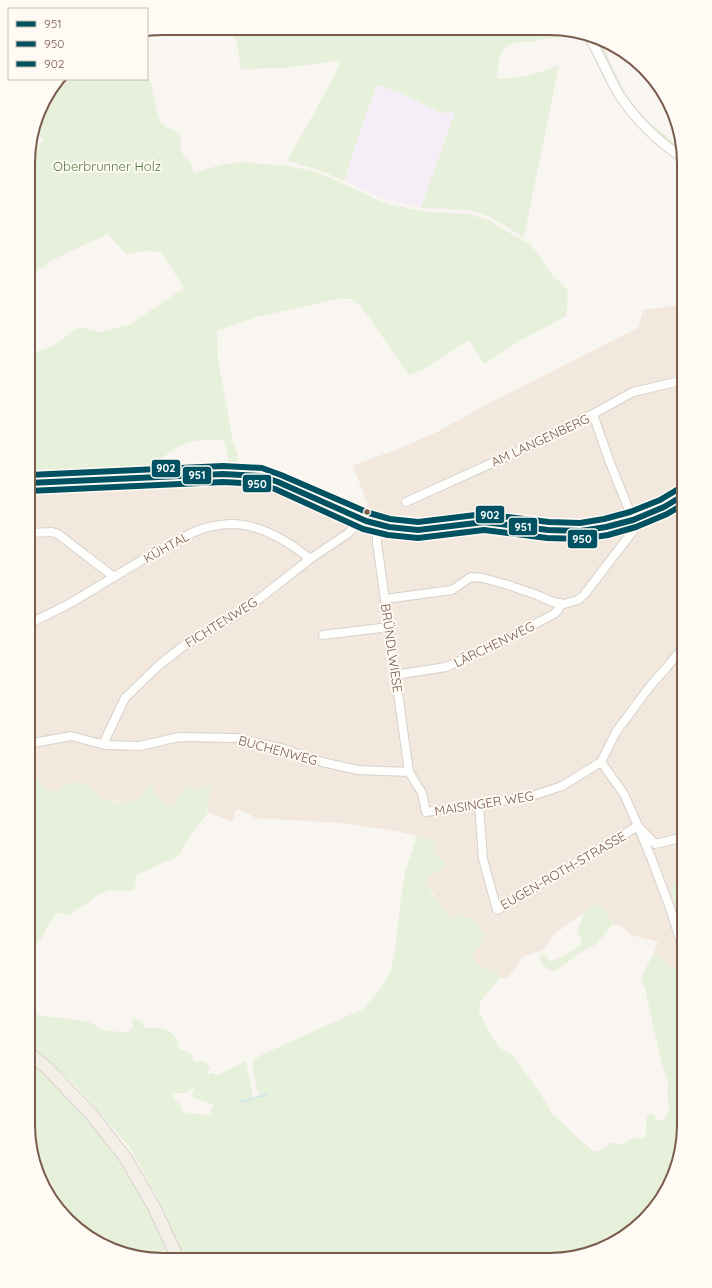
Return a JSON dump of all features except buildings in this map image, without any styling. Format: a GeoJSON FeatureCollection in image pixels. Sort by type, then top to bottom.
{"type":"FeatureCollection","features":[{"type":"Feature","properties":{"kind":"main road"},"geometry":{"type":"LineString","coordinates":[[35,1058],[47,1068],[91,1114],[125,1157],[154,1207],[175,1253]]}},
{"type":"Feature","properties":{"kind":"street"},"geometry":{"type":"LineString","coordinates":[[593,43],[617,91],[632,112],[656,138],[677,153]]}},
{"type":"Feature","properties":{"kind":"street"},"geometry":{"type":"LineString","coordinates":[[594,414],[633,392],[677,382]]}},
{"type":"Feature","properties":{"kind":"street","name":"AM LANGENBERG"},"geometry":{"type":"LineString","coordinates":[[406,502],[521,450],[594,414],[609,460],[633,520]]}},
{"type":"Feature","properties":{"kind":"street"},"geometry":{"type":"LineString","coordinates":[[35,483],[223,474],[261,476],[359,518],[403,529],[418,530],[484,522],[548,530],[581,531],[606,527],[633,520],[664,507],[677,499]]}},
{"type":"Feature","properties":{"kind":"street","name":"FICHTENWEG"},"geometry":{"type":"LineString","coordinates":[[105,745],[105,740],[125,698],[158,666],[182,647],[245,610],[310,559],[347,534],[357,525],[359,518]]}},
{"type":"Feature","properties":{"kind":"street"},"geometry":{"type":"LineString","coordinates":[[385,599],[452,590],[470,578],[483,578],[508,585],[553,602],[564,604],[572,602],[578,600],[584,595],[633,531],[633,520]]}},
{"type":"Feature","properties":{"kind":"street","name":"KÜHTAL"},"geometry":{"type":"LineString","coordinates":[[35,621],[73,602],[191,532],[204,528],[231,524],[246,526],[266,532],[299,550],[310,559]]}},
{"type":"Feature","properties":{"kind":"street","name":"BRÜNDLWIESE"},"geometry":{"type":"LineString","coordinates":[[379,524],[376,537],[410,772]]}},
{"type":"Feature","properties":{"kind":"street"},"geometry":{"type":"LineString","coordinates":[[35,533],[52,532],[58,534],[114,577]]}},
{"type":"Feature","properties":{"kind":"street","name":"LÄRCHENWEG"},"geometry":{"type":"LineString","coordinates":[[395,675],[446,667],[489,648],[554,614],[561,604]]}},
{"type":"Feature","properties":{"kind":"street"},"geometry":{"type":"LineString","coordinates":[[323,635],[389,627]]}},
{"type":"Feature","properties":{"kind":"street"},"geometry":{"type":"LineString","coordinates":[[677,655],[651,685],[616,732],[601,762],[624,794],[652,860],[677,930]]}},
{"type":"Feature","properties":{"kind":"street","name":"BUCHENWEG"},"geometry":{"type":"LineString","coordinates":[[35,743],[71,736],[105,745],[140,746],[179,737],[236,738],[281,748],[322,762],[358,770],[410,772]]}},
{"type":"Feature","properties":{"kind":"street","name":"MAISINGER WEG"},"geometry":{"type":"LineString","coordinates":[[410,772],[422,793],[426,812],[529,797],[562,786],[601,762]]}},
{"type":"Feature","properties":{"kind":"street","name":"EUGEN-ROTH-STRASSE"},"geometry":{"type":"LineString","coordinates":[[479,805],[483,859],[497,910],[638,826],[656,844],[677,839]]}},
{"type":"Feature","properties":{"kind":"shaded area"},"geometry":{"type":"Polygon","coordinates":[[[377,85],[403,94],[440,113],[455,112],[421,208],[377,196],[344,181],[377,85]]]}},
{"type":"Feature","properties":{"kind":"shaded area"},"geometry":{"type":"Polygon","coordinates":[[[677,305],[677,884],[670,887],[677,912],[677,968],[668,967],[660,956],[653,955],[658,942],[631,935],[622,927],[613,924],[604,908],[591,907],[552,936],[549,943],[543,950],[522,957],[508,977],[500,978],[498,973],[488,970],[473,959],[474,953],[485,939],[477,921],[459,914],[449,917],[429,887],[427,882],[429,877],[443,868],[435,853],[435,844],[429,838],[396,831],[341,823],[256,818],[239,809],[235,811],[233,822],[231,822],[208,813],[208,803],[204,786],[196,789],[188,787],[184,788],[175,803],[167,806],[156,797],[147,786],[140,798],[127,803],[98,798],[96,793],[81,783],[68,784],[55,791],[46,790],[43,786],[35,782],[35,493],[64,492],[228,479],[245,480],[263,483],[284,491],[354,523],[360,508],[368,506],[353,465],[396,450],[439,431],[489,403],[638,328],[643,310],[677,305]]]}},
{"type":"Feature","properties":{"kind":"green space"},"geometry":{"type":"Polygon","coordinates":[[[233,35],[567,36],[531,42],[512,43],[504,49],[500,58],[497,75],[493,77],[518,78],[535,74],[559,65],[524,237],[495,220],[477,212],[456,209],[421,208],[455,112],[441,113],[403,94],[377,85],[344,181],[319,170],[287,161],[332,81],[341,60],[286,68],[241,69],[237,43],[233,35]]]}},
{"type":"Feature","properties":{"kind":"green space"},"geometry":{"type":"Polygon","coordinates":[[[598,45],[604,47],[628,98],[644,118],[676,144],[676,149],[641,119],[616,82],[598,45]]]}},
{"type":"Feature","properties":{"kind":"green space","name":"Oberbrunner Holz"},"geometry":{"type":"Polygon","coordinates":[[[148,76],[152,85],[160,122],[167,128],[174,130],[179,134],[181,138],[180,148],[184,156],[190,161],[194,173],[224,164],[244,162],[286,166],[313,171],[380,201],[393,205],[427,212],[468,214],[488,220],[529,243],[553,276],[567,289],[568,295],[566,316],[523,339],[484,364],[469,340],[422,370],[409,375],[361,306],[352,299],[338,299],[257,317],[217,331],[218,359],[233,442],[238,455],[237,468],[233,469],[230,466],[224,441],[200,440],[184,444],[170,452],[164,457],[163,470],[35,477],[35,352],[53,346],[79,327],[99,332],[129,325],[184,288],[161,252],[146,251],[126,254],[108,234],[54,259],[35,273],[36,149],[44,140],[38,134],[42,122],[48,107],[67,80],[148,80],[148,76]]]}},
{"type":"Feature","properties":{"kind":"green space"},"geometry":{"type":"Polygon","coordinates":[[[35,780],[50,791],[57,790],[67,785],[81,783],[93,790],[98,798],[123,803],[136,800],[148,786],[153,785],[157,798],[166,805],[170,806],[175,803],[184,788],[188,787],[196,789],[207,785],[211,787],[207,807],[208,813],[189,837],[179,856],[138,874],[136,876],[134,890],[110,890],[97,895],[87,904],[76,909],[70,916],[61,913],[56,914],[35,945],[35,780]]]}},
{"type":"Feature","properties":{"kind":"green space"},"geometry":{"type":"Polygon","coordinates":[[[417,835],[427,838],[435,844],[435,851],[437,855],[446,865],[430,876],[428,884],[431,892],[449,917],[459,914],[466,918],[475,919],[485,936],[473,958],[481,967],[498,973],[500,978],[480,1002],[479,1012],[493,1039],[500,1048],[513,1056],[540,1093],[553,1115],[593,1151],[599,1150],[612,1143],[622,1145],[631,1139],[645,1137],[646,1120],[648,1114],[652,1113],[659,1121],[662,1121],[666,1117],[669,1107],[667,1093],[668,1081],[661,1060],[641,977],[653,955],[660,956],[668,967],[677,968],[677,1133],[675,1150],[660,1189],[639,1215],[620,1231],[605,1240],[590,1246],[565,1252],[181,1253],[161,1204],[129,1147],[77,1087],[35,1049],[35,1014],[78,1020],[91,1023],[103,1030],[121,1032],[129,1031],[133,1027],[133,1019],[137,1019],[145,1028],[159,1028],[171,1033],[177,1040],[180,1049],[192,1054],[193,1061],[205,1062],[209,1065],[210,1068],[206,1074],[214,1073],[216,1076],[246,1061],[253,1097],[259,1096],[252,1065],[254,1060],[261,1055],[363,1009],[379,991],[390,973],[396,946],[405,873],[417,835]],[[194,1088],[185,1093],[176,1093],[173,1095],[174,1099],[181,1106],[183,1112],[212,1116],[210,1110],[214,1106],[197,1099],[192,1096],[194,1088]]]}},
{"type":"Feature","properties":{"kind":"green space"},"geometry":{"type":"Polygon","coordinates":[[[677,884],[677,912],[670,887],[677,884]]]}},
{"type":"Feature","properties":{"kind":"green space"},"geometry":{"type":"Polygon","coordinates":[[[597,904],[602,907],[613,924],[595,945],[577,954],[565,965],[554,971],[545,967],[539,958],[544,954],[550,961],[562,956],[582,943],[577,931],[585,911],[597,904]]]}},
{"type":"Feature","properties":{"kind":"green space"},"geometry":{"type":"Polygon","coordinates":[[[35,1065],[49,1076],[103,1137],[125,1166],[148,1208],[167,1253],[130,1249],[107,1240],[79,1221],[67,1209],[48,1181],[37,1150],[35,1125],[35,1065]]]}},
{"type":"Feature","properties":{"kind":"waterway"},"geometry":{"type":"LineString","coordinates":[[257,1097],[267,1095]]}},
{"type":"Feature","properties":{"kind":"waterway"},"geometry":{"type":"LineString","coordinates":[[240,1102],[254,1098]]}},
{"type":"Feature","properties":{"kind":"transit line","name":"902"},"geometry":{"type":"LineString","coordinates":[[35,475],[223,466],[262,468],[369,513],[390,519],[418,522],[484,514],[549,522],[580,523],[604,519],[630,512],[660,500],[677,490]]}},
{"type":"Feature","properties":{"kind":"transit line","name":"951"},"geometry":{"type":"LineString","coordinates":[[35,483],[223,474],[261,476],[366,521],[389,527],[418,530],[484,522],[548,530],[581,531],[606,527],[633,520],[664,507],[677,499]]}},
{"type":"Feature","properties":{"kind":"transit line","name":"950"},"geometry":{"type":"LineString","coordinates":[[35,491],[223,482],[259,484],[275,489],[363,529],[388,535],[418,538],[484,530],[547,538],[582,539],[608,535],[636,527],[677,508]]}}]}
